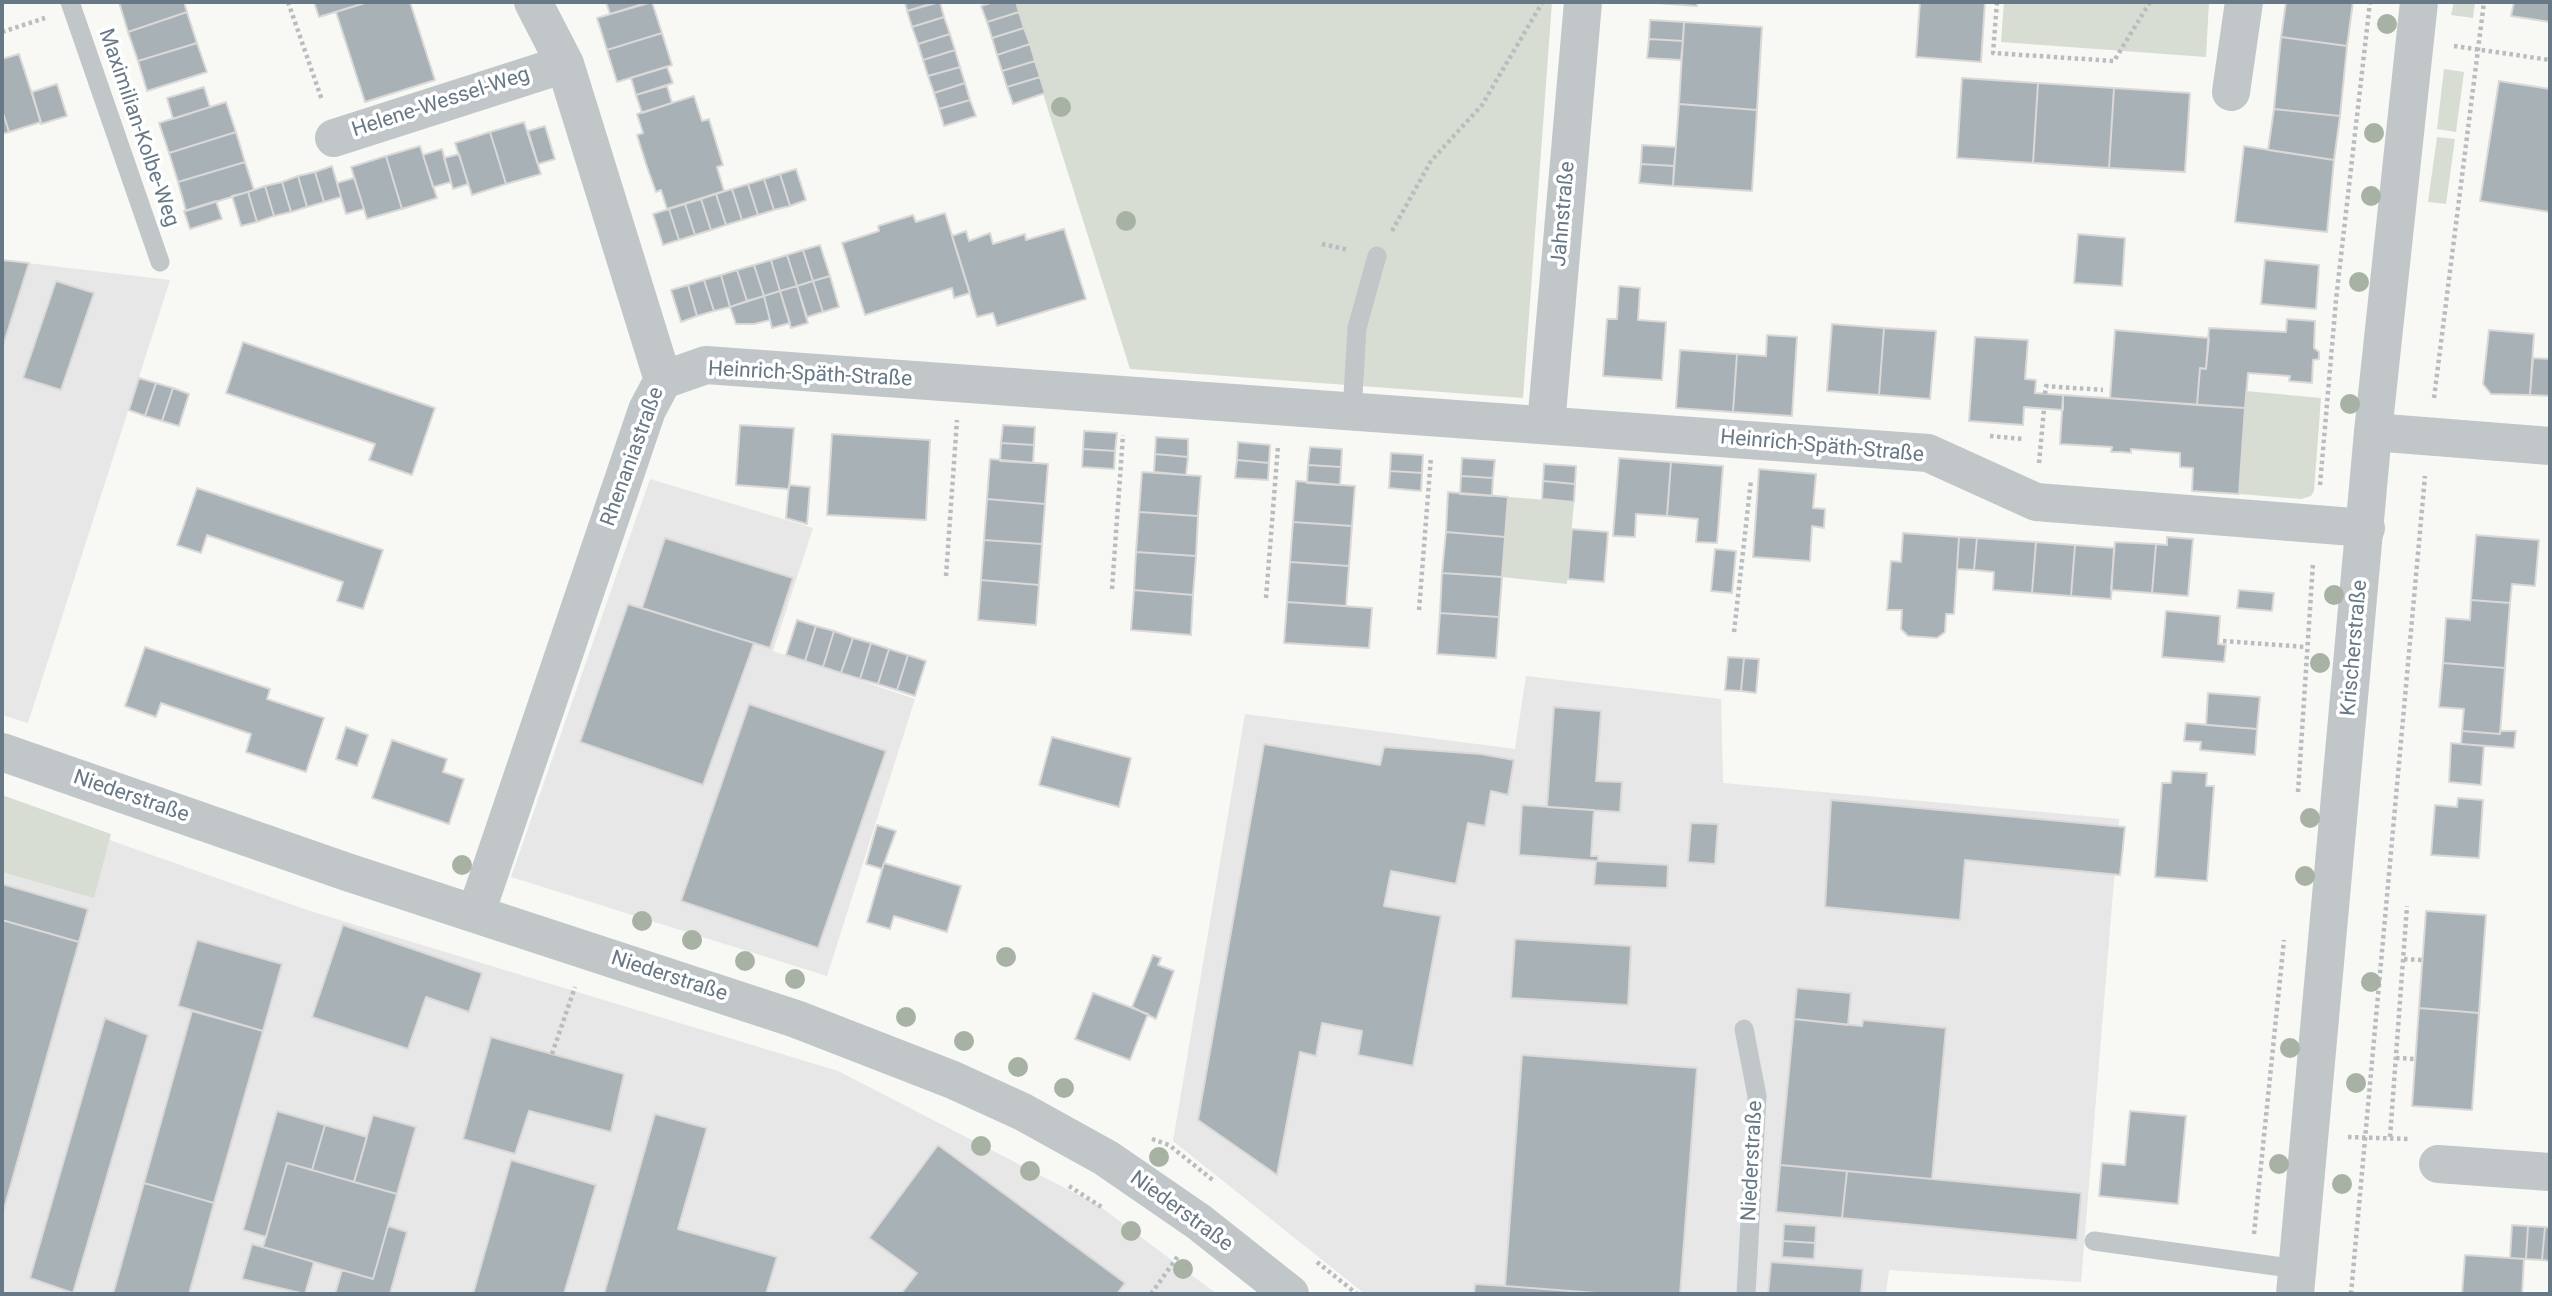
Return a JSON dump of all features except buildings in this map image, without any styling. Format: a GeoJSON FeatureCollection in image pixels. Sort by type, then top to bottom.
{"type":"FeatureCollection","features":[{"type":"Feature","properties":{"kind":"street","name":"Rhenaniastraße"},"geometry":{"type":"LineString","coordinates":[[477,913],[647,410],[663,380],[565,64],[533,2]]}},
{"type":"Feature","properties":{"kind":"street","name":"Jahnstraße"},"geometry":{"type":"LineString","coordinates":[[1546,425],[1583,2]]}},
{"type":"Feature","properties":{"kind":"street"},"geometry":{"type":"LineString","coordinates":[[2231,92],[2245,2]]}},
{"type":"Feature","properties":{"kind":"street","name":"Krischerstraße"},"geometry":{"type":"LineString","coordinates":[[2296,1282],[2373,432],[2419,2]]}},
{"type":"Feature","properties":{"kind":"street","name":"Helene-Wessel-Weg"},"geometry":{"type":"LineString","coordinates":[[334,138],[565,64]]}},
{"type":"Feature","properties":{"kind":"street","name":"Heinrich-Späth-Straße"},"geometry":{"type":"LineString","coordinates":[[663,380],[706,365],[1928,453],[2036,502],[2366,528]]}},
{"type":"Feature","properties":{"kind":"street"},"geometry":{"type":"LineString","coordinates":[[2373,432],[2550,446]]}},
{"type":"Feature","properties":{"kind":"street","name":"Niederstraße"},"geometry":{"type":"LineString","coordinates":[[2,752],[877,1048],[1012,1107],[1106,1158],[1199,1222],[1290,1294]]}},
{"type":"Feature","properties":{"kind":"street"},"geometry":{"type":"LineString","coordinates":[[2438,1164],[2550,1172]]}},
{"type":"Feature","properties":{"kind":"lane","name":"Maximilian-Kolbe-Weg"},"geometry":{"type":"LineString","coordinates":[[71,6],[160,262]]}},
{"type":"Feature","properties":{"kind":"lane"},"geometry":{"type":"LineString","coordinates":[[1352,412],[1357,328],[1377,256]]}},
{"type":"Feature","properties":{"kind":"lane","name":"Niederstraße"},"geometry":{"type":"LineString","coordinates":[[1744,1028],[1757,1096],[1746,1294]]}},
{"type":"Feature","properties":{"kind":"lane"},"geometry":{"type":"LineString","coordinates":[[2094,1241],[2251,1262],[2296,1282]]}},
{"type":"Feature","properties":{"kind":"path","name":"Helene-Wessel-Weg"},"geometry":{"type":"LineString","coordinates":[[289,2],[334,138]]}},
{"type":"Feature","properties":{"kind":"path"},"geometry":{"type":"LineString","coordinates":[[1322,243],[1377,256],[1431,161],[1482,105],[1542,2]]}},
{"type":"Feature","properties":{"kind":"path"},"geometry":{"type":"LineString","coordinates":[[1997,2],[1993,53],[2114,61],[2150,2]]}},
{"type":"Feature","properties":{"kind":"path"},"geometry":{"type":"LineString","coordinates":[[2297,799],[2305,647],[2336,300],[2370,2]]}},
{"type":"Feature","properties":{"kind":"path"},"geometry":{"type":"LineString","coordinates":[[2351,1294],[2429,438],[2484,2]]}},
{"type":"Feature","properties":{"kind":"path"},"geometry":{"type":"LineString","coordinates":[[2,32],[71,6]]}},
{"type":"Feature","properties":{"kind":"path"},"geometry":{"type":"LineString","coordinates":[[2413,41],[2550,60]]}},
{"type":"Feature","properties":{"kind":"path"},"geometry":{"type":"LineString","coordinates":[[946,576],[959,385]]}},
{"type":"Feature","properties":{"kind":"path"},"geometry":{"type":"LineString","coordinates":[[2045,394],[2046,386],[2103,390]]}},
{"type":"Feature","properties":{"kind":"path"},"geometry":{"type":"LineString","coordinates":[[1112,589],[1126,395]]}},
{"type":"Feature","properties":{"kind":"path"},"geometry":{"type":"LineString","coordinates":[[1266,598],[1281,406]]}},
{"type":"Feature","properties":{"kind":"path"},"geometry":{"type":"LineString","coordinates":[[2036,502],[2044,409]]}},
{"type":"Feature","properties":{"kind":"path"},"geometry":{"type":"LineString","coordinates":[[1419,610],[1435,418]]}},
{"type":"Feature","properties":{"kind":"path"},"geometry":{"type":"LineString","coordinates":[[1983,436],[2023,439]]}},
{"type":"Feature","properties":{"kind":"path"},"geometry":{"type":"LineString","coordinates":[[1734,632],[1756,441]]}},
{"type":"Feature","properties":{"kind":"path"},"geometry":{"type":"LineString","coordinates":[[2223,640],[2305,647]]}},
{"type":"Feature","properties":{"kind":"path"},"geometry":{"type":"LineString","coordinates":[[2390,1137],[2407,906]]}},
{"type":"Feature","properties":{"kind":"path"},"geometry":{"type":"LineString","coordinates":[[2251,1262],[2263,1124],[2285,936]]}},
{"type":"Feature","properties":{"kind":"path"},"geometry":{"type":"LineString","coordinates":[[2404,959],[2422,961]]}},
{"type":"Feature","properties":{"kind":"path"},"geometry":{"type":"LineString","coordinates":[[562,982],[588,991]]}},
{"type":"Feature","properties":{"kind":"path"},"geometry":{"type":"LineString","coordinates":[[552,1054],[575,986]]}},
{"type":"Feature","properties":{"kind":"path"},"geometry":{"type":"LineString","coordinates":[[2396,1058],[2415,1059]]}},
{"type":"Feature","properties":{"kind":"path"},"geometry":{"type":"LineString","coordinates":[[1067,1185],[1114,1214]]}},
{"type":"Feature","properties":{"kind":"path"},"geometry":{"type":"LineString","coordinates":[[1172,1251],[1188,1264]]}},
{"type":"Feature","properties":{"kind":"path"},"geometry":{"type":"LineString","coordinates":[[1151,1294],[1178,1256]]}},
{"type":"Feature","properties":{"kind":"shaded area"},"geometry":{"type":"Polygon","coordinates":[[[1014,2],[1552,2],[1523,398],[1130,369],[1014,2]]]}},
{"type":"Feature","properties":{"kind":"shaded area"},"geometry":{"type":"Polygon","coordinates":[[[2004,2],[2209,2],[2206,57],[2001,42],[2004,2]]]}},
{"type":"Feature","properties":{"kind":"shaded area"},"geometry":{"type":"Polygon","coordinates":[[[2454,2],[2475,2],[2473,18],[2451,15],[2454,2]]]}},
{"type":"Feature","properties":{"kind":"shaded area"},"geometry":{"type":"Polygon","coordinates":[[[2444,69],[2464,72],[2456,132],[2437,129],[2444,69]]]}},
{"type":"Feature","properties":{"kind":"shaded area"},"geometry":{"type":"Polygon","coordinates":[[[2437,137],[2455,139],[2446,204],[2428,202],[2437,137]]]}},
{"type":"Feature","properties":{"kind":"shaded area"},"geometry":{"type":"Polygon","coordinates":[[[2,260],[170,280],[28,723],[2,715],[2,260]]]}},
{"type":"Feature","properties":{"kind":"shaded area"},"geometry":{"type":"Polygon","coordinates":[[[2246,391],[2321,398],[2314,491],[2311,496],[2301,499],[2239,494],[2246,391]]]}},
{"type":"Feature","properties":{"kind":"shaded area"},"geometry":{"type":"Polygon","coordinates":[[[650,479],[813,528],[773,651],[915,699],[827,976],[511,877],[650,479]]]}},
{"type":"Feature","properties":{"kind":"shaded area"},"geometry":{"type":"Polygon","coordinates":[[[1508,497],[1574,502],[1567,584],[1502,577],[1508,497]]]}},
{"type":"Feature","properties":{"kind":"shaded area"},"geometry":{"type":"Polygon","coordinates":[[[1526,676],[1721,699],[1723,783],[2119,819],[2081,1282],[1889,1270],[1886,1294],[1365,1294],[1173,1141],[1245,714],[1515,749],[1526,676]]]}},
{"type":"Feature","properties":{"kind":"shaded area"},"geometry":{"type":"Polygon","coordinates":[[[2,795],[111,834],[94,898],[2,872],[2,795]]]}},
{"type":"Feature","properties":{"kind":"shaded area"},"geometry":{"type":"Polygon","coordinates":[[[2,802],[310,911],[838,1071],[1098,1205],[1217,1294],[2,1294],[2,802]]]}}]}
